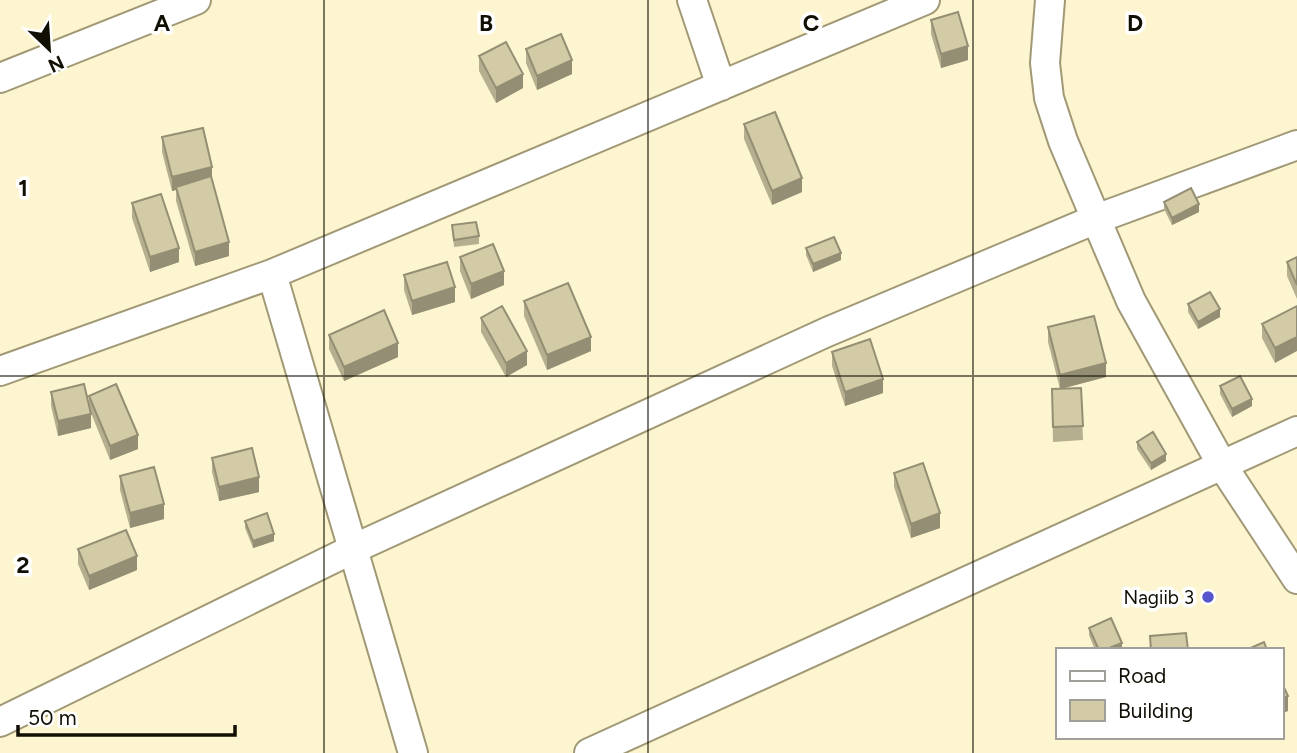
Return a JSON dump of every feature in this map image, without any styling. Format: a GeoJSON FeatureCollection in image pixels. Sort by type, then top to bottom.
{"type":"FeatureCollection","features":[{"type":"Feature","properties":{"kind":"street"},"geometry":{"type":"LineString","coordinates":[[0,78],[196,0]]}},
{"type":"Feature","properties":{"kind":"street"},"geometry":{"type":"LineString","coordinates":[[692,0],[721,86]]}},
{"type":"Feature","properties":{"kind":"street"},"geometry":{"type":"LineString","coordinates":[[0,371],[272,274],[925,0]]}},
{"type":"Feature","properties":{"kind":"street"},"geometry":{"type":"LineString","coordinates":[[1050,0],[1045,63],[1049,98],[1063,141],[1131,301],[1222,465],[1292,564]]}},
{"type":"Feature","properties":{"kind":"street"},"geometry":{"type":"LineString","coordinates":[[0,722],[353,549],[827,332],[1096,219],[1297,145]]}},
{"type":"Feature","properties":{"kind":"street"},"geometry":{"type":"LineString","coordinates":[[272,274],[413,753]]}},
{"type":"Feature","properties":{"kind":"street"},"geometry":{"type":"LineString","coordinates":[[589,753],[1297,431]]}},
{"type":"Feature","properties":{"kind":"building"},"geometry":{"type":"Polygon","coordinates":[[[958,12],[968,46],[941,54],[931,20],[958,12]]]}},
{"type":"Feature","properties":{"kind":"building"},"geometry":{"type":"Polygon","coordinates":[[[561,34],[572,60],[537,76],[526,49],[561,34]]]}},
{"type":"Feature","properties":{"kind":"building"},"geometry":{"type":"Polygon","coordinates":[[[506,42],[523,74],[496,88],[479,56],[506,42]]]}},
{"type":"Feature","properties":{"kind":"building"},"geometry":{"type":"Polygon","coordinates":[[[775,112],[802,178],[772,191],[744,124],[775,112]]]}},
{"type":"Feature","properties":{"kind":"building"},"geometry":{"type":"Polygon","coordinates":[[[203,128],[212,167],[172,177],[162,137],[203,128]]]}},
{"type":"Feature","properties":{"kind":"building"},"geometry":{"type":"Polygon","coordinates":[[[211,176],[229,242],[195,252],[176,187],[211,176]]]}},
{"type":"Feature","properties":{"kind":"building"},"geometry":{"type":"Polygon","coordinates":[[[1191,188],[1199,204],[1172,218],[1164,202],[1191,188]]]}},
{"type":"Feature","properties":{"kind":"building"},"geometry":{"type":"Polygon","coordinates":[[[161,194],[179,248],[150,257],[132,203],[161,194]]]}},
{"type":"Feature","properties":{"kind":"building"},"geometry":{"type":"Polygon","coordinates":[[[476,222],[479,236],[454,240],[452,225],[476,222]]]}},
{"type":"Feature","properties":{"kind":"building"},"geometry":{"type":"Polygon","coordinates":[[[834,237],[841,253],[813,264],[806,248],[834,237]]]}},
{"type":"Feature","properties":{"kind":"building"},"geometry":{"type":"Polygon","coordinates":[[[493,244],[504,271],[471,284],[460,257],[493,244]]]}},
{"type":"Feature","properties":{"kind":"building"},"geometry":{"type":"Polygon","coordinates":[[[1297,257],[1297,285],[1287,262],[1297,257]]]}},
{"type":"Feature","properties":{"kind":"building"},"geometry":{"type":"Polygon","coordinates":[[[447,262],[455,287],[412,301],[404,275],[447,262]]]}},
{"type":"Feature","properties":{"kind":"building"},"geometry":{"type":"Polygon","coordinates":[[[568,283],[591,337],[547,355],[524,301],[568,283]]]}},
{"type":"Feature","properties":{"kind":"building"},"geometry":{"type":"Polygon","coordinates":[[[1210,292],[1220,309],[1198,322],[1188,304],[1210,292]]]}},
{"type":"Feature","properties":{"kind":"building"},"geometry":{"type":"Polygon","coordinates":[[[502,306],[527,351],[506,363],[481,318],[502,306]]]}},
{"type":"Feature","properties":{"kind":"building"},"geometry":{"type":"Polygon","coordinates":[[[1297,306],[1297,337],[1275,348],[1262,324],[1297,306]]]}},
{"type":"Feature","properties":{"kind":"building"},"geometry":{"type":"Polygon","coordinates":[[[384,310],[398,343],[344,367],[329,335],[384,310]]]}},
{"type":"Feature","properties":{"kind":"building"},"geometry":{"type":"Polygon","coordinates":[[[1094,316],[1106,363],[1060,375],[1048,327],[1094,316]]]}},
{"type":"Feature","properties":{"kind":"building"},"geometry":{"type":"Polygon","coordinates":[[[870,339],[883,379],[845,392],[832,352],[870,339]]]}},
{"type":"Feature","properties":{"kind":"building"},"geometry":{"type":"Polygon","coordinates":[[[1240,376],[1252,399],[1232,409],[1220,386],[1240,376]]]}},
{"type":"Feature","properties":{"kind":"building"},"geometry":{"type":"Polygon","coordinates":[[[84,384],[91,414],[58,421],[51,392],[84,384]]]}},
{"type":"Feature","properties":{"kind":"building"},"geometry":{"type":"Polygon","coordinates":[[[116,384],[138,435],[110,446],[89,396],[116,384]]]}},
{"type":"Feature","properties":{"kind":"building"},"geometry":{"type":"Polygon","coordinates":[[[1081,388],[1083,426],[1053,427],[1052,389],[1081,388]]]}},
{"type":"Feature","properties":{"kind":"building"},"geometry":{"type":"Polygon","coordinates":[[[1153,432],[1166,454],[1151,463],[1137,442],[1153,432]]]}},
{"type":"Feature","properties":{"kind":"building"},"geometry":{"type":"Polygon","coordinates":[[[252,448],[259,477],[219,487],[212,458],[252,448]]]}},
{"type":"Feature","properties":{"kind":"building"},"geometry":{"type":"Polygon","coordinates":[[[923,463],[940,513],[911,524],[894,473],[923,463]]]}},
{"type":"Feature","properties":{"kind":"building"},"geometry":{"type":"Polygon","coordinates":[[[154,467],[164,504],[130,513],[120,476],[154,467]]]}},
{"type":"Feature","properties":{"kind":"building"},"geometry":{"type":"Polygon","coordinates":[[[267,513],[274,534],[253,541],[245,521],[267,513]]]}},
{"type":"Feature","properties":{"kind":"building"},"geometry":{"type":"Polygon","coordinates":[[[126,530],[137,556],[89,576],[78,549],[126,530]]]}},
{"type":"Feature","properties":{"kind":"building"},"geometry":{"type":"Polygon","coordinates":[[[1111,618],[1122,643],[1109,648],[1098,648],[1089,628],[1111,618]]]}},
{"type":"Feature","properties":{"kind":"building"},"geometry":{"type":"Polygon","coordinates":[[[1186,633],[1188,648],[1151,648],[1150,636],[1186,633]]]}},
{"type":"Feature","properties":{"kind":"building"},"geometry":{"type":"Polygon","coordinates":[[[1264,642],[1266,648],[1250,648],[1264,642]]]}},
{"type":"Feature","properties":{"kind":"building"},"geometry":{"type":"Polygon","coordinates":[[[1283,685],[1288,696],[1283,698],[1283,685]]]}},
{"type":"Feature","properties":{"kind":"place","name":"Nagiib 3"},"geometry":{"type":"Point","coordinates":[1208,597]}}]}
